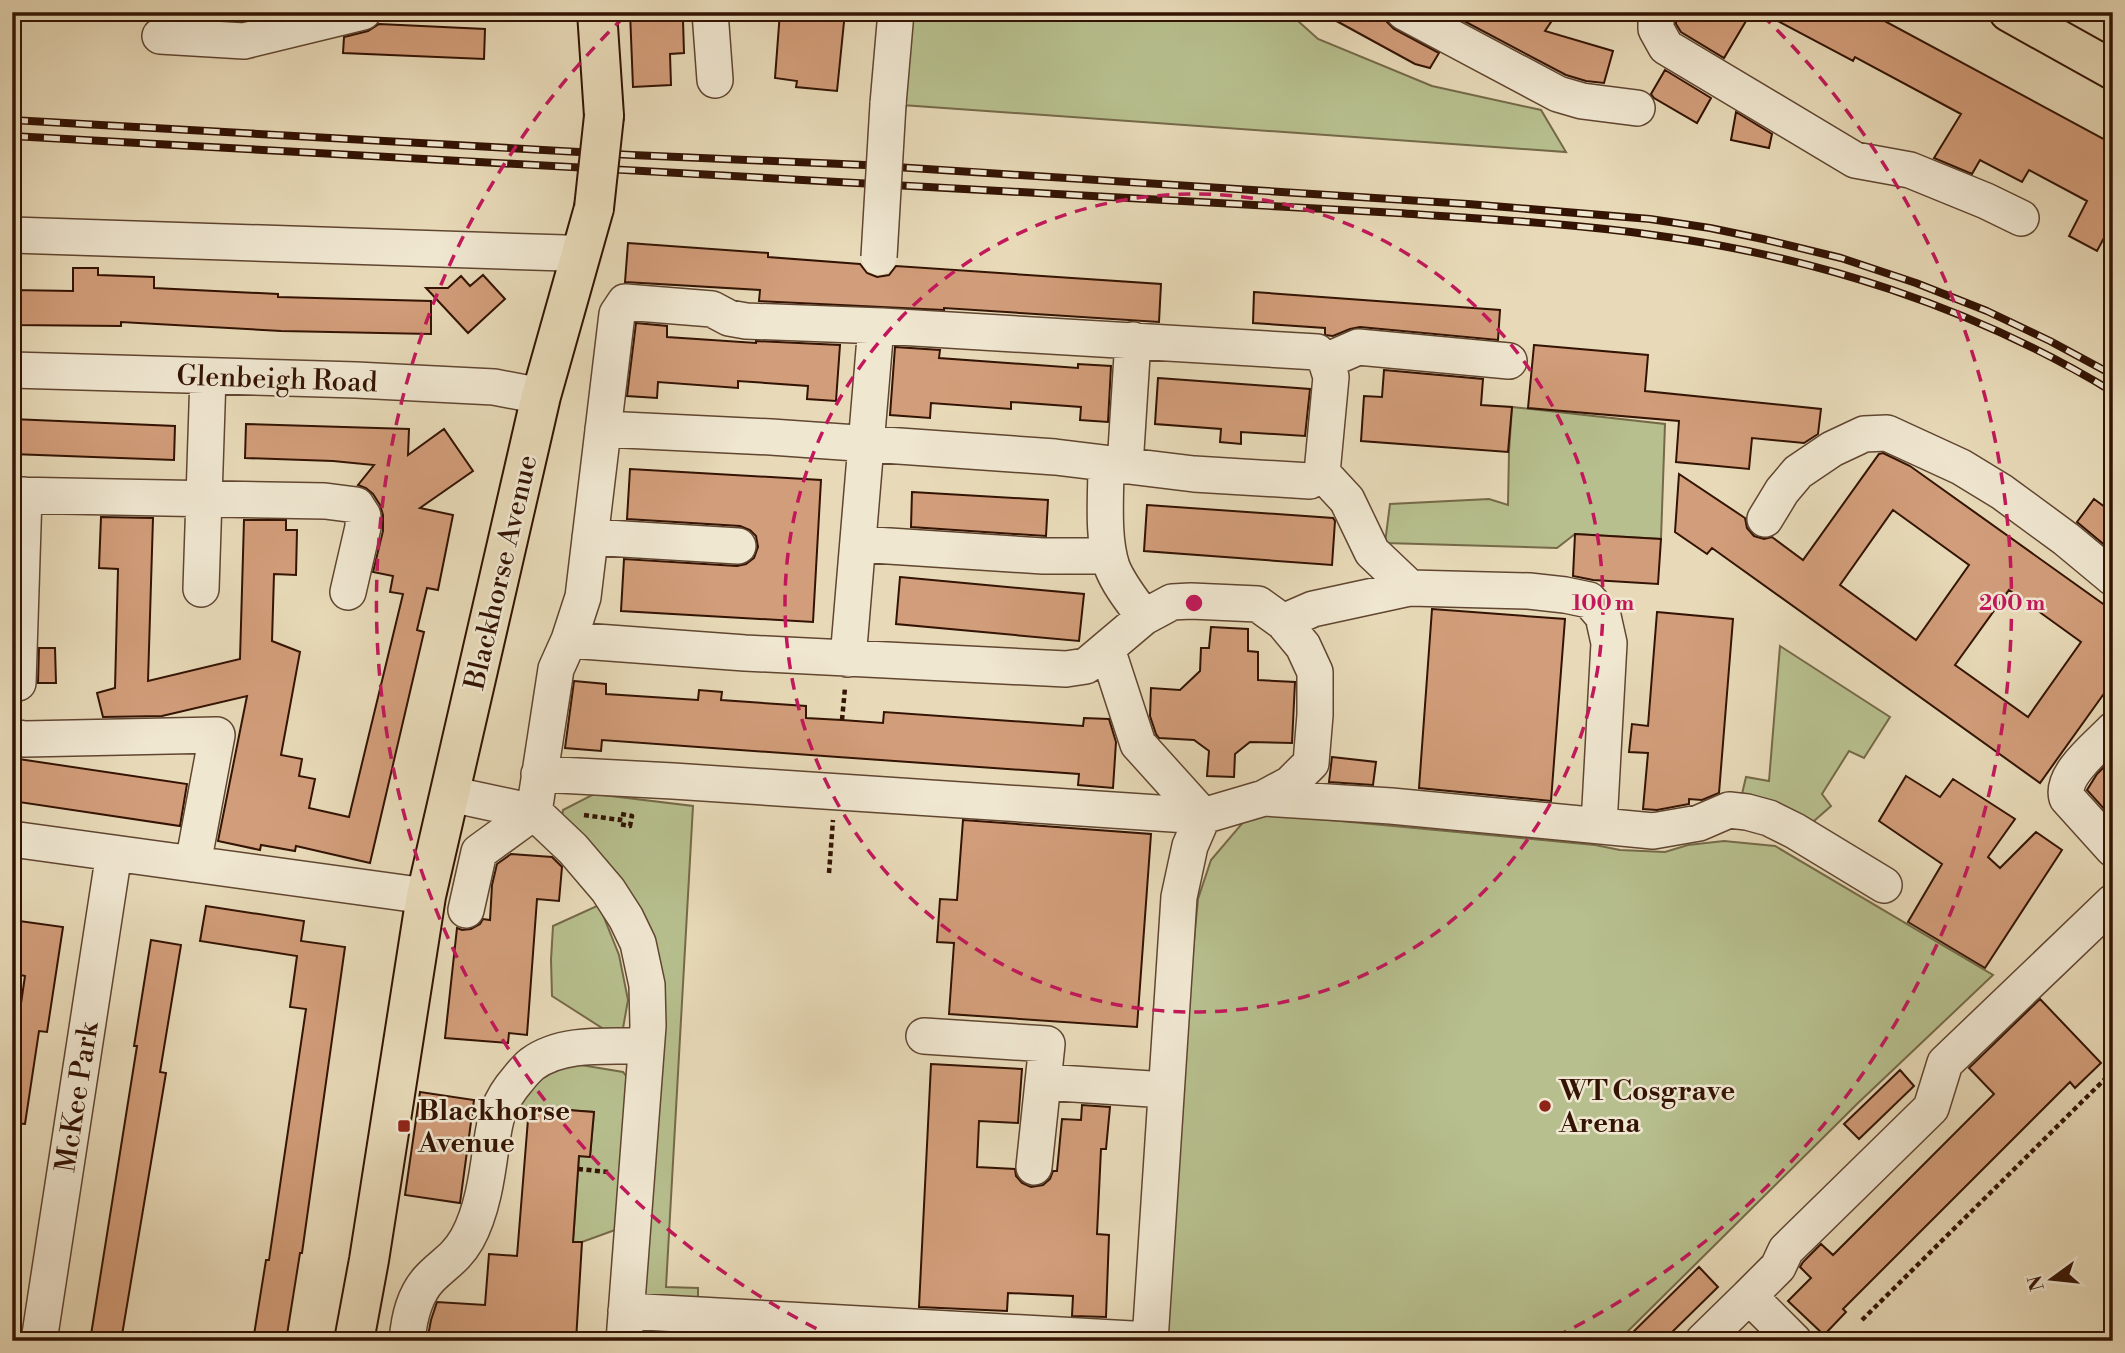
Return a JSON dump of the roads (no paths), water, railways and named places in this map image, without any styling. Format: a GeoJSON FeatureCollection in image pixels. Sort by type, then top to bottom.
{"type":"FeatureCollection","features":[{"type":"Feature","properties":{"kind":"main road","name":"Blackhorse Avenue"},"geometry":{"type":"LineString","coordinates":[[354,1341],[426,896],[541,396],[594,208],[604,116],[597,12]]}},
{"type":"Feature","properties":{"kind":"main road"},"geometry":{"type":"LineString","coordinates":[[2010,12],[2113,70]]}},
{"type":"Feature","properties":{"kind":"street"},"geometry":{"type":"LineString","coordinates":[[160,36],[244,41],[363,12]]}},
{"type":"Feature","properties":{"kind":"street"},"geometry":{"type":"LineString","coordinates":[[710,12],[715,80]]}},
{"type":"Feature","properties":{"kind":"street"},"geometry":{"type":"LineString","coordinates":[[879,257],[896,12]]}},
{"type":"Feature","properties":{"kind":"street"},"geometry":{"type":"LineString","coordinates":[[1404,12],[1558,94],[1583,101],[1637,108]]}},
{"type":"Feature","properties":{"kind":"street"},"geometry":{"type":"LineString","coordinates":[[1656,12],[1656,29],[1666,47],[1855,160],[1910,170],[2021,218]]}},
{"type":"Feature","properties":{"kind":"street"},"geometry":{"type":"LineString","coordinates":[[12,235],[565,253],[581,256]]}},
{"type":"Feature","properties":{"kind":"street"},"geometry":{"type":"LineString","coordinates":[[466,910],[479,852],[534,813],[556,669],[583,597],[617,314],[625,302],[712,309],[729,318],[746,321],[1317,352],[1326,361],[1331,377],[1322,473],[1347,500],[1372,552],[1410,588]]}},
{"type":"Feature","properties":{"kind":"street"},"geometry":{"type":"LineString","coordinates":[[848,659],[876,326]]}},
{"type":"Feature","properties":{"kind":"street"},"geometry":{"type":"LineString","coordinates":[[1133,341],[1107,523],[1109,556],[1113,569],[1144,618]]}},
{"type":"Feature","properties":{"kind":"street"},"geometry":{"type":"LineString","coordinates":[[1326,361],[1358,347],[1509,361]]}},
{"type":"Feature","properties":{"kind":"street","name":"Glenbeigh Road"},"geometry":{"type":"LineString","coordinates":[[12,370],[481,386],[541,396]]}},
{"type":"Feature","properties":{"kind":"street"},"geometry":{"type":"LineString","coordinates":[[201,589],[208,376]]}},
{"type":"Feature","properties":{"kind":"street"},"geometry":{"type":"LineString","coordinates":[[603,429],[866,443],[1055,457],[1194,474],[1310,481],[1322,473]]}},
{"type":"Feature","properties":{"kind":"street"},"geometry":{"type":"LineString","coordinates":[[1765,519],[1782,491],[1798,472],[1832,449],[1864,434],[1887,433],[1961,467],[2001,492],[2066,539],[2113,578]]}},
{"type":"Feature","properties":{"kind":"street"},"geometry":{"type":"LineString","coordinates":[[18,683],[18,495],[325,501],[356,505],[363,516],[363,527],[348,592]]}},
{"type":"Feature","properties":{"kind":"street"},"geometry":{"type":"LineString","coordinates":[[590,537],[738,546]]}},
{"type":"Feature","properties":{"kind":"street"},"geometry":{"type":"LineString","coordinates":[[858,544],[1043,556],[1109,556]]}},
{"type":"Feature","properties":{"kind":"street"},"geometry":{"type":"LineString","coordinates":[[1283,622],[1314,609],[1410,588],[1529,591],[1589,600],[1603,616],[1609,643],[1599,825]]}},
{"type":"Feature","properties":{"kind":"street"},"geometry":{"type":"LineString","coordinates":[[539,774],[673,780],[1203,816],[1264,798],[1290,784],[1311,764],[1315,672],[1303,646],[1283,622],[1258,604],[1172,602],[1144,618],[1086,666],[1066,669],[848,659],[569,640]]}},
{"type":"Feature","properties":{"kind":"street"},"geometry":{"type":"LineString","coordinates":[[1107,649],[1138,744],[1203,816]]}},
{"type":"Feature","properties":{"kind":"street"},"geometry":{"type":"LineString","coordinates":[[2113,730],[2070,775],[2064,790],[2067,798],[2113,849]]}},
{"type":"Feature","properties":{"kind":"street"},"geometry":{"type":"LineString","coordinates":[[12,737],[25,739],[217,735],[193,864]]}},
{"type":"Feature","properties":{"kind":"street"},"geometry":{"type":"LineString","coordinates":[[450,794],[534,813],[573,849],[608,890],[638,943],[647,985],[646,1046],[625,1326],[1150,1340],[1179,897],[1190,846],[1203,816]]}},
{"type":"Feature","properties":{"kind":"street"},"geometry":{"type":"LineString","coordinates":[[1264,798],[1391,806],[1653,831],[1699,823],[1729,810],[1747,812],[1769,818],[1795,831],[1884,885]]}},
{"type":"Feature","properties":{"kind":"street"},"geometry":{"type":"LineString","coordinates":[[12,839],[426,896]]}},
{"type":"Feature","properties":{"kind":"street","name":"McKee Park"},"geometry":{"type":"LineString","coordinates":[[39,1341],[114,853]]}},
{"type":"Feature","properties":{"kind":"street"},"geometry":{"type":"LineString","coordinates":[[1703,1341],[1777,1267],[1786,1250],[1931,1108],[1945,1063],[2113,902]]}},
{"type":"Feature","properties":{"kind":"street"},"geometry":{"type":"LineString","coordinates":[[924,1036],[1047,1044],[1034,1167]]}},
{"type":"Feature","properties":{"kind":"street"},"geometry":{"type":"LineString","coordinates":[[407,1341],[409,1319],[418,1295],[430,1278],[451,1261],[467,1239],[478,1213],[501,1100],[512,1085],[531,1065],[559,1051],[646,1046]]}},
{"type":"Feature","properties":{"kind":"street"},"geometry":{"type":"LineString","coordinates":[[1043,1082],[1166,1090]]}},
{"type":"Feature","properties":{"kind":"street"},"geometry":{"type":"LineString","coordinates":[[1749,1296],[1794,1341]]}},
{"type":"Feature","properties":{"kind":"railway"},"geometry":{"type":"LineString","coordinates":[[12,120],[632,155],[865,165],[1468,204],[1650,219],[1763,239],[1841,258],[1916,283],[1987,311],[2113,375]]}},
{"type":"Feature","properties":{"kind":"railway"},"geometry":{"type":"LineString","coordinates":[[12,136],[1398,213],[1621,231],[1713,244],[1773,256],[1891,290],[2005,335],[2113,392]]}},
{"type":"Feature","properties":{"kind":"place","name":"WT Cosgrave Arena"},"geometry":{"type":"Point","coordinates":[1545,1106]}},
{"type":"Feature","properties":{"kind":"place","name":"Blackhorse Avenue"},"geometry":{"type":"Point","coordinates":[404,1126]}}]}
